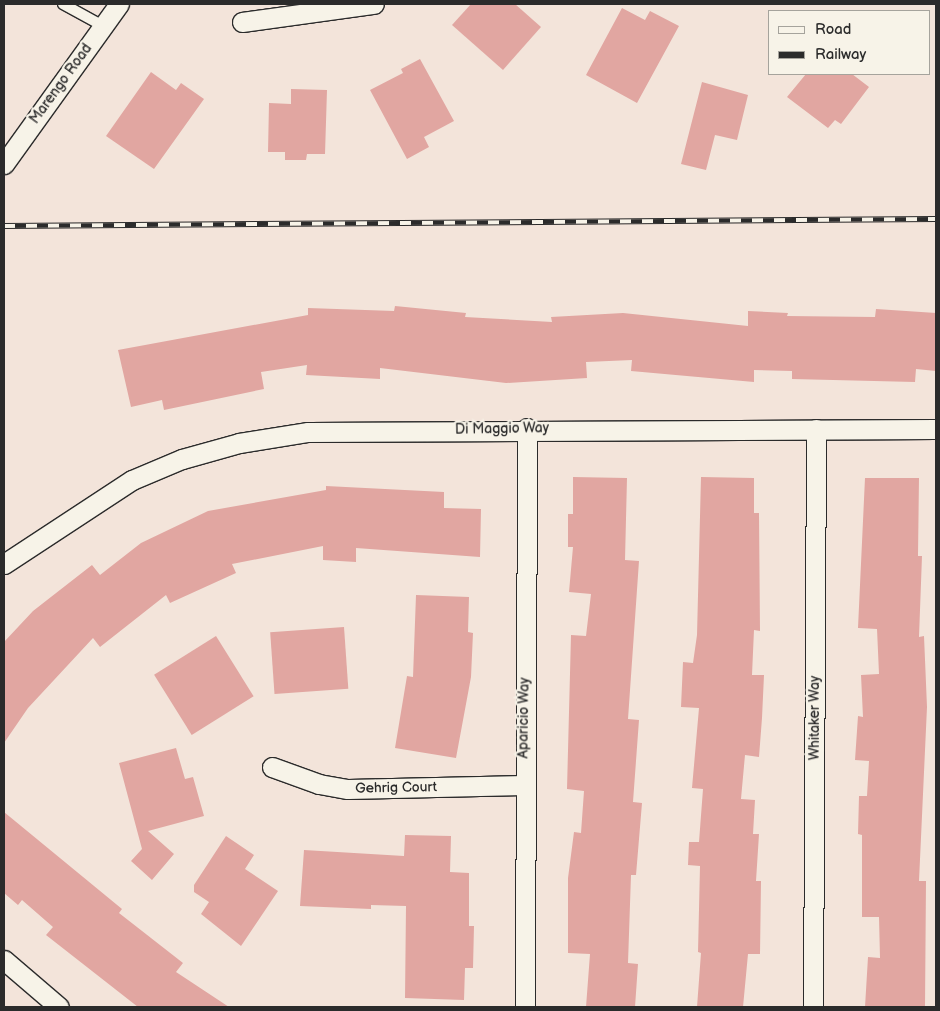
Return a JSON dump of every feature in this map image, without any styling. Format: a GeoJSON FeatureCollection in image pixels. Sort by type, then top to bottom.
{"type":"FeatureCollection","features":[{"type":"Feature","properties":{"kind":"street","name":"Marengo Road"},"geometry":{"type":"LineString","coordinates":[[4,164],[119,4]]}},
{"type":"Feature","properties":{"kind":"street"},"geometry":{"type":"LineString","coordinates":[[242,22],[374,4]]}},
{"type":"Feature","properties":{"kind":"street","name":"Di Maggio Way"},"geometry":{"type":"LineString","coordinates":[[4,564],[84,509],[149,473],[182,459],[239,443],[308,432],[527,428],[936,429]]}},
{"type":"Feature","properties":{"kind":"street","name":"Aparicio Way"},"geometry":{"type":"LineString","coordinates":[[525,1007],[524,785],[527,428]]}},
{"type":"Feature","properties":{"kind":"street","name":"Whitaker Way"},"geometry":{"type":"LineString","coordinates":[[813,1007],[816,429]]}},
{"type":"Feature","properties":{"kind":"street","name":"Gehrig Court"},"geometry":{"type":"LineString","coordinates":[[272,767],[319,784],[348,789],[524,785]]}},
{"type":"Feature","properties":{"kind":"street"},"geometry":{"type":"LineString","coordinates":[[4,960],[59,1007]]}},
{"type":"Feature","properties":{"kind":"lane"},"geometry":{"type":"LineString","coordinates":[[63,4],[103,26]]}},
{"type":"Feature","properties":{"kind":"building"},"geometry":{"type":"Polygon","coordinates":[[[471,4],[515,4],[541,27],[503,70],[452,25],[471,4]]]}},
{"type":"Feature","properties":{"kind":"building"},"geometry":{"type":"Polygon","coordinates":[[[622,8],[645,20],[650,11],[679,26],[637,103],[586,75],[622,8]]]}},
{"type":"Feature","properties":{"kind":"building"},"geometry":{"type":"Polygon","coordinates":[[[420,59],[454,121],[424,137],[429,147],[407,159],[370,90],[403,73],[401,69],[420,59]]]}},
{"type":"Feature","properties":{"kind":"building"},"geometry":{"type":"Polygon","coordinates":[[[151,72],[176,90],[181,83],[204,99],[154,169],[106,136],[151,72]]]}},
{"type":"Feature","properties":{"kind":"building"},"geometry":{"type":"Polygon","coordinates":[[[805,75],[853,75],[869,87],[841,124],[835,120],[828,128],[787,97],[805,75]]]}},
{"type":"Feature","properties":{"kind":"building"},"geometry":{"type":"Polygon","coordinates":[[[702,82],[748,95],[737,140],[715,135],[706,170],[681,164],[702,82]]]}},
{"type":"Feature","properties":{"kind":"building"},"geometry":{"type":"Polygon","coordinates":[[[291,89],[327,90],[325,154],[307,154],[306,160],[285,160],[285,152],[268,152],[269,103],[291,104],[291,89]]]}},
{"type":"Feature","properties":{"kind":"building"},"geometry":{"type":"Polygon","coordinates":[[[395,306],[466,313],[465,317],[552,322],[551,317],[623,313],[748,326],[748,311],[788,313],[787,316],[875,317],[876,309],[936,313],[936,371],[916,369],[915,382],[792,379],[792,371],[754,370],[754,382],[631,371],[632,360],[586,362],[587,378],[506,383],[380,368],[380,379],[306,375],[307,365],[261,372],[264,389],[164,410],[162,400],[131,407],[118,350],[308,315],[308,308],[394,311],[395,306]]]}},
{"type":"Feature","properties":{"kind":"building"},"geometry":{"type":"Polygon","coordinates":[[[573,477],[627,478],[625,560],[639,561],[628,719],[639,720],[633,802],[642,803],[636,875],[631,875],[628,963],[638,964],[635,1007],[586,1007],[590,954],[568,953],[568,878],[574,832],[581,833],[584,791],[567,789],[571,635],[586,636],[591,594],[569,592],[573,547],[568,547],[568,514],[573,514],[573,477]]]}},
{"type":"Feature","properties":{"kind":"building"},"geometry":{"type":"Polygon","coordinates":[[[701,477],[754,478],[754,513],[759,513],[760,631],[754,630],[752,675],[764,675],[762,718],[759,757],[745,755],[741,799],[755,800],[753,834],[759,834],[756,881],[761,881],[760,954],[748,954],[743,1007],[697,1007],[701,953],[698,952],[700,866],[688,865],[689,842],[699,842],[703,789],[692,788],[699,708],[681,707],[683,662],[693,663],[697,635],[701,477]]]}},
{"type":"Feature","properties":{"kind":"building"},"geometry":{"type":"Polygon","coordinates":[[[865,478],[919,478],[918,556],[922,556],[919,637],[924,636],[927,707],[919,881],[926,881],[925,1007],[865,1007],[868,957],[880,958],[879,917],[862,917],[862,835],[858,834],[859,796],[867,796],[869,761],[855,760],[858,716],[863,717],[861,675],[879,674],[877,629],[858,628],[865,478]]]}},
{"type":"Feature","properties":{"kind":"building"},"geometry":{"type":"Polygon","coordinates":[[[326,486],[444,492],[444,508],[481,509],[480,557],[356,548],[356,562],[323,560],[323,546],[232,564],[236,573],[170,603],[166,595],[100,647],[93,638],[28,708],[4,743],[4,642],[33,611],[92,565],[100,575],[141,543],[208,511],[326,490],[326,486]]]}},
{"type":"Feature","properties":{"kind":"building"},"geometry":{"type":"Polygon","coordinates":[[[416,595],[469,597],[468,632],[473,633],[471,677],[456,758],[395,748],[407,676],[413,677],[416,595]]]}},
{"type":"Feature","properties":{"kind":"building"},"geometry":{"type":"Polygon","coordinates":[[[344,627],[348,689],[275,694],[270,632],[344,627]]]}},
{"type":"Feature","properties":{"kind":"building"},"geometry":{"type":"Polygon","coordinates":[[[216,636],[254,696],[192,735],[154,675],[216,636]]]}},
{"type":"Feature","properties":{"kind":"building"},"geometry":{"type":"Polygon","coordinates":[[[176,748],[185,779],[193,777],[204,816],[148,831],[174,854],[152,880],[131,861],[142,849],[119,763],[176,748]]]}},
{"type":"Feature","properties":{"kind":"building"},"geometry":{"type":"Polygon","coordinates":[[[4,812],[122,909],[119,913],[183,963],[176,972],[229,1007],[138,1007],[46,935],[53,927],[22,900],[18,905],[4,893],[4,812]]]}},
{"type":"Feature","properties":{"kind":"building"},"geometry":{"type":"Polygon","coordinates":[[[405,835],[451,836],[450,872],[469,873],[469,926],[474,926],[473,968],[465,968],[464,1000],[405,998],[406,906],[371,905],[371,909],[300,906],[304,850],[404,856],[405,835]]]}},
{"type":"Feature","properties":{"kind":"building"},"geometry":{"type":"Polygon","coordinates":[[[226,836],[254,855],[245,869],[278,891],[241,946],[201,914],[209,902],[194,892],[194,885],[226,836]]]}},
{"type":"Feature","properties":{"kind":"railway"},"geometry":{"type":"LineString","coordinates":[[4,226],[936,219]]}}]}
